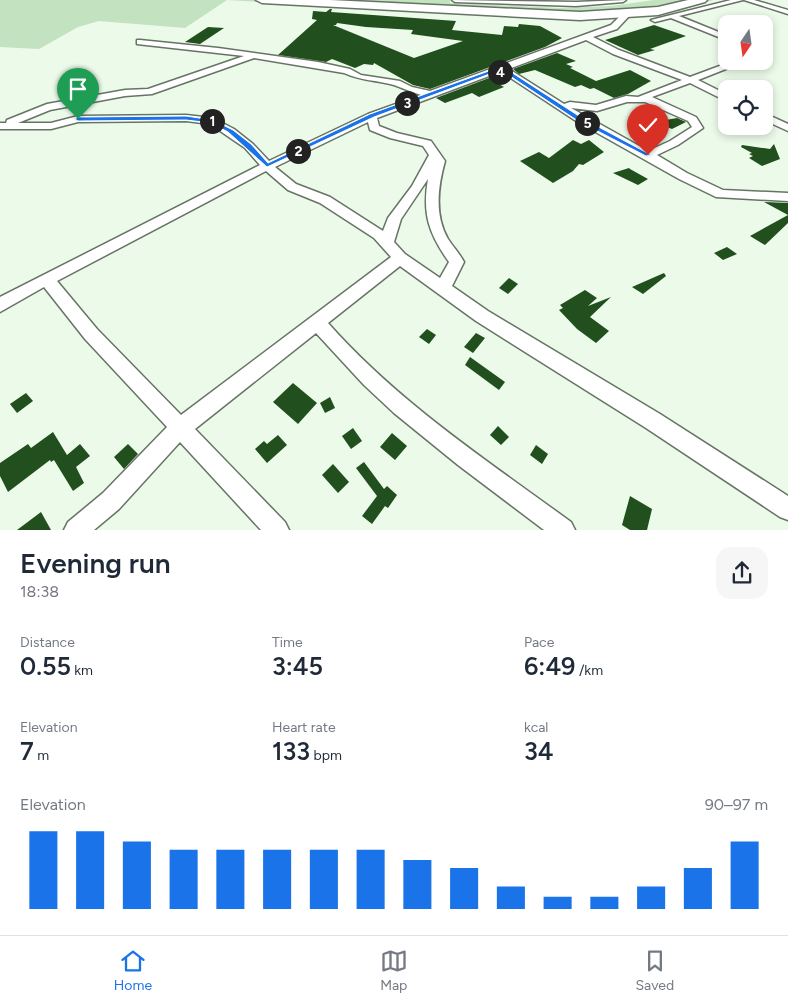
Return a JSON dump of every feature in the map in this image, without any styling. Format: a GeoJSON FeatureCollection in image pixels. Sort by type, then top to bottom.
{"type":"FeatureCollection","features":[{"type":"Feature","properties":{"kind":"highway"},"geometry":{"type":"LineString","coordinates":[[262,0],[544,16],[656,15],[701,0]]}},
{"type":"Feature","properties":{"kind":"highway"},"geometry":{"type":"LineString","coordinates":[[362,0],[545,4],[616,8],[668,0]]}},
{"type":"Feature","properties":{"kind":"street"},"geometry":{"type":"LineString","coordinates":[[455,0],[545,4],[576,4],[623,0]]}},
{"type":"Feature","properties":{"kind":"street"},"geometry":{"type":"LineString","coordinates":[[656,15],[740,0]]}},
{"type":"Feature","properties":{"kind":"street"},"geometry":{"type":"LineString","coordinates":[[747,0],[788,12]]}},
{"type":"Feature","properties":{"kind":"street"},"geometry":{"type":"LineString","coordinates":[[0,304],[267,166],[372,116],[614,27],[627,14]]}},
{"type":"Feature","properties":{"kind":"street"},"geometry":{"type":"LineString","coordinates":[[656,15],[718,35]]}},
{"type":"Feature","properties":{"kind":"street"},"geometry":{"type":"LineString","coordinates":[[586,37],[624,56],[691,80],[718,94]]}},
{"type":"Feature","properties":{"kind":"street"},"geometry":{"type":"LineString","coordinates":[[140,42],[255,56],[347,71],[359,77],[397,83],[409,89],[429,94]]}},
{"type":"Feature","properties":{"kind":"street"},"geometry":{"type":"LineString","coordinates":[[0,123],[47,107],[125,93],[149,92],[255,56]]}},
{"type":"Feature","properties":{"kind":"street"},"geometry":{"type":"LineString","coordinates":[[494,70],[509,73],[580,119],[683,176],[721,194],[788,198]]}},
{"type":"Feature","properties":{"kind":"street"},"geometry":{"type":"LineString","coordinates":[[564,108],[570,105],[597,108],[626,99],[641,100],[643,97],[718,70]]}},
{"type":"Feature","properties":{"kind":"street"},"geometry":{"type":"LineString","coordinates":[[643,97],[692,119],[698,128],[674,143],[648,155]]}},
{"type":"Feature","properties":{"kind":"street"},"geometry":{"type":"LineString","coordinates":[[372,116],[374,128],[394,136],[427,143],[439,161],[435,174],[432,215],[439,236],[457,262],[443,288]]}},
{"type":"Feature","properties":{"kind":"street"},"geometry":{"type":"LineString","coordinates":[[0,123],[51,126],[78,119],[186,118],[213,121],[230,131],[248,146],[267,166],[292,187],[325,200],[379,235],[400,258],[482,316],[653,421],[788,509]]}},
{"type":"Feature","properties":{"kind":"street"},"geometry":{"type":"LineString","coordinates":[[773,120],[788,128]]}},
{"type":"Feature","properties":{"kind":"street"},"geometry":{"type":"LineString","coordinates":[[386,243],[396,218],[418,187],[435,155]]}},
{"type":"Feature","properties":{"kind":"street"},"geometry":{"type":"LineString","coordinates":[[76,530],[111,501],[179,429],[316,321],[400,258]]}},
{"type":"Feature","properties":{"kind":"street"},"geometry":{"type":"LineString","coordinates":[[46,279],[91,334],[179,429],[277,530]]}},
{"type":"Feature","properties":{"kind":"street"},"geometry":{"type":"LineString","coordinates":[[316,321],[340,350],[422,423],[563,530]]}},
{"type":"Feature","properties":{"kind":"green space"},"geometry":{"type":"Polygon","coordinates":[[[0,0],[227,0],[185,28],[99,21],[78,27],[39,49],[0,47],[0,0]]]}},
{"type":"Feature","properties":{"kind":"green space"},"geometry":{"type":"Polygon","coordinates":[[[227,0],[450,0],[450,3],[561,8],[611,6],[654,0],[714,0],[678,11],[647,16],[586,19],[419,12],[227,0]]]}},
{"type":"Feature","properties":{"kind":"building"},"geometry":{"type":"Polygon","coordinates":[[[332,9],[331,12],[456,21],[452,30],[502,35],[504,26],[518,27],[519,24],[540,26],[562,38],[545,47],[430,89],[413,85],[374,63],[373,65],[364,64],[355,68],[332,59],[326,62],[278,55],[317,20],[312,19],[313,11],[326,12],[332,9]],[[337,23],[333,25],[414,58],[463,41],[411,34],[413,30],[337,23]]]}},
{"type":"Feature","properties":{"kind":"building"},"geometry":{"type":"Polygon","coordinates":[[[654,25],[686,36],[650,49],[655,50],[638,55],[605,40],[654,25]]]}},
{"type":"Feature","properties":{"kind":"building"},"geometry":{"type":"Polygon","coordinates":[[[208,27],[224,28],[200,44],[185,42],[208,27]]]}},
{"type":"Feature","properties":{"kind":"building"},"geometry":{"type":"Polygon","coordinates":[[[557,53],[576,61],[566,64],[573,67],[570,68],[596,81],[630,70],[651,81],[628,94],[614,98],[594,88],[590,89],[581,85],[575,87],[535,70],[519,74],[513,69],[557,53]]]}},
{"type":"Feature","properties":{"kind":"building"},"geometry":{"type":"Polygon","coordinates":[[[497,75],[508,78],[497,83],[504,87],[479,97],[472,93],[445,103],[436,98],[497,75]]]}},
{"type":"Feature","properties":{"kind":"building"},"geometry":{"type":"Polygon","coordinates":[[[677,118],[686,122],[672,129],[655,122],[677,118]]]}},
{"type":"Feature","properties":{"kind":"building"},"geometry":{"type":"Polygon","coordinates":[[[573,140],[581,144],[589,140],[604,152],[583,165],[579,164],[573,171],[553,183],[520,161],[539,152],[549,158],[573,140]]]}},
{"type":"Feature","properties":{"kind":"building"},"geometry":{"type":"Polygon","coordinates":[[[774,144],[780,159],[762,166],[749,158],[753,156],[749,154],[752,153],[741,147],[742,145],[770,149],[774,144]]]}},
{"type":"Feature","properties":{"kind":"building"},"geometry":{"type":"Polygon","coordinates":[[[629,168],[648,179],[638,185],[613,173],[629,168]]]}},
{"type":"Feature","properties":{"kind":"building"},"geometry":{"type":"Polygon","coordinates":[[[764,202],[788,203],[788,215],[764,202]]]}},
{"type":"Feature","properties":{"kind":"building"},"geometry":{"type":"Polygon","coordinates":[[[788,215],[788,223],[765,245],[750,236],[788,215]]]}},
{"type":"Feature","properties":{"kind":"building"},"geometry":{"type":"Polygon","coordinates":[[[727,247],[737,254],[723,260],[714,253],[727,247]]]}},
{"type":"Feature","properties":{"kind":"building"},"geometry":{"type":"Polygon","coordinates":[[[664,273],[666,276],[643,294],[632,287],[664,273]]]}},
{"type":"Feature","properties":{"kind":"building"},"geometry":{"type":"Polygon","coordinates":[[[509,278],[518,284],[508,294],[499,288],[509,278]]]}},
{"type":"Feature","properties":{"kind":"building"},"geometry":{"type":"Polygon","coordinates":[[[585,290],[597,298],[588,306],[611,297],[590,317],[609,331],[596,343],[577,329],[559,310],[563,308],[560,305],[585,290]]]}},
{"type":"Feature","properties":{"kind":"building"},"geometry":{"type":"Polygon","coordinates":[[[427,329],[436,335],[429,344],[419,337],[427,329]]]}},
{"type":"Feature","properties":{"kind":"building"},"geometry":{"type":"Polygon","coordinates":[[[476,333],[485,338],[473,353],[464,347],[476,333]]]}},
{"type":"Feature","properties":{"kind":"building"},"geometry":{"type":"Polygon","coordinates":[[[470,357],[505,382],[499,390],[465,365],[470,357]]]}},
{"type":"Feature","properties":{"kind":"building"},"geometry":{"type":"Polygon","coordinates":[[[293,383],[317,403],[298,424],[273,402],[293,383]]]}},
{"type":"Feature","properties":{"kind":"building"},"geometry":{"type":"Polygon","coordinates":[[[26,393],[33,401],[17,413],[10,404],[26,393]]]}},
{"type":"Feature","properties":{"kind":"building"},"geometry":{"type":"Polygon","coordinates":[[[330,397],[335,408],[325,413],[320,403],[330,397]]]}},
{"type":"Feature","properties":{"kind":"building"},"geometry":{"type":"Polygon","coordinates":[[[498,426],[509,437],[501,445],[490,435],[498,426]]]}},
{"type":"Feature","properties":{"kind":"building"},"geometry":{"type":"Polygon","coordinates":[[[353,428],[362,441],[351,449],[342,436],[353,428]]]}},
{"type":"Feature","properties":{"kind":"building"},"geometry":{"type":"Polygon","coordinates":[[[53,432],[67,455],[80,444],[90,456],[76,467],[84,483],[73,491],[54,460],[51,462],[50,460],[8,492],[0,476],[0,463],[28,444],[31,448],[53,432]]]}},
{"type":"Feature","properties":{"kind":"building"},"geometry":{"type":"Polygon","coordinates":[[[392,433],[407,446],[395,460],[380,447],[392,433]]]}},
{"type":"Feature","properties":{"kind":"building"},"geometry":{"type":"Polygon","coordinates":[[[278,435],[287,445],[267,463],[255,449],[264,441],[267,444],[278,435]]]}},
{"type":"Feature","properties":{"kind":"building"},"geometry":{"type":"Polygon","coordinates":[[[128,444],[138,454],[124,469],[114,457],[128,444]]]}},
{"type":"Feature","properties":{"kind":"building"},"geometry":{"type":"Polygon","coordinates":[[[536,445],[548,454],[542,464],[530,455],[536,445]]]}},
{"type":"Feature","properties":{"kind":"building"},"geometry":{"type":"Polygon","coordinates":[[[364,462],[384,489],[387,486],[397,495],[388,508],[385,506],[372,524],[362,516],[377,496],[356,468],[364,462]]]}},
{"type":"Feature","properties":{"kind":"building"},"geometry":{"type":"Polygon","coordinates":[[[333,464],[349,482],[338,493],[322,475],[333,464]]]}},
{"type":"Feature","properties":{"kind":"building"},"geometry":{"type":"Polygon","coordinates":[[[630,496],[652,509],[647,530],[630,530],[622,525],[630,496]]]}},
{"type":"Feature","properties":{"kind":"building"},"geometry":{"type":"Polygon","coordinates":[[[41,512],[51,530],[17,530],[41,512]]]}},
{"type":"Feature","properties":{"kind":"route"},"geometry":{"type":"LineString","coordinates":[[78,119],[186,118],[213,121],[230,131],[267,166],[372,116],[494,70],[509,73],[580,119],[648,155]]}}]}
